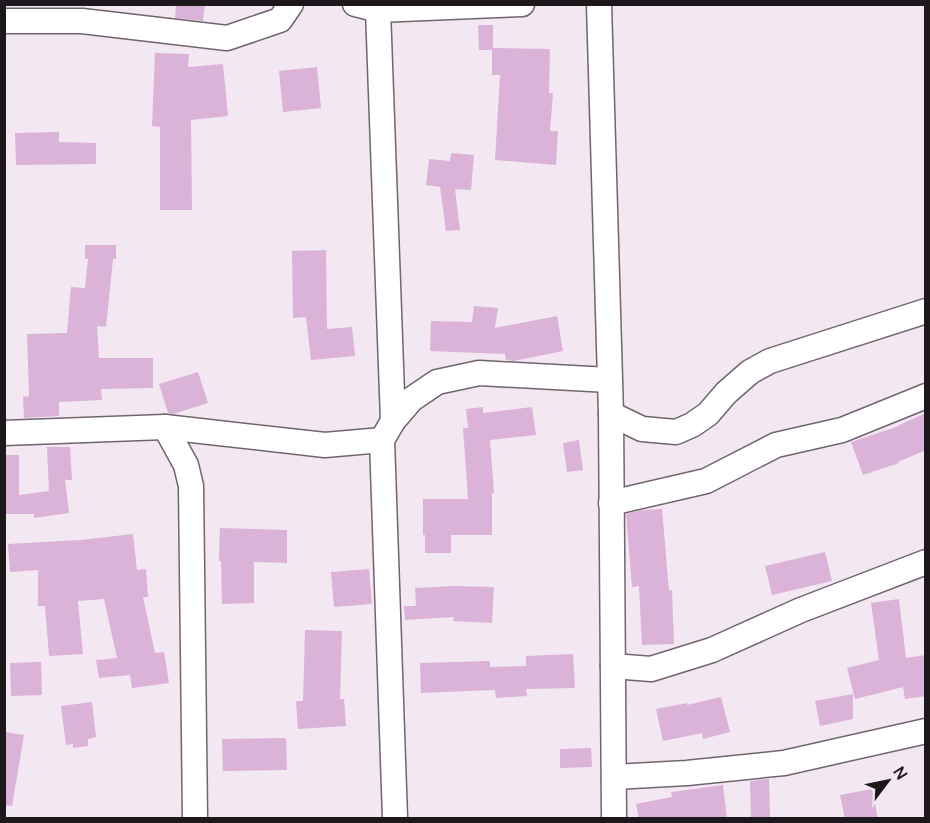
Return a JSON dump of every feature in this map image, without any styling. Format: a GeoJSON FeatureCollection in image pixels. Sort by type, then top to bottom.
{"type":"FeatureCollection","features":[{"type":"Feature","properties":{"kind":"street"},"geometry":{"type":"LineString","coordinates":[[4,21],[82,21],[227,38],[280,20],[291,4]]}},
{"type":"Feature","properties":{"kind":"street"},"geometry":{"type":"LineString","coordinates":[[355,4],[378,10],[522,4]]}},
{"type":"Feature","properties":{"kind":"street"},"geometry":{"type":"LineString","coordinates":[[599,4],[611,414],[614,819]]}},
{"type":"Feature","properties":{"kind":"street"},"geometry":{"type":"LineString","coordinates":[[378,10],[395,819]]}},
{"type":"Feature","properties":{"kind":"street"},"geometry":{"type":"LineString","coordinates":[[611,414],[642,429],[676,432],[708,414],[726,393],[750,372],[770,361],[926,311]]}},
{"type":"Feature","properties":{"kind":"street"},"geometry":{"type":"LineString","coordinates":[[4,432],[165,427],[325,445],[387,430],[412,399],[437,382],[479,373],[609,380]]}},
{"type":"Feature","properties":{"kind":"street"},"geometry":{"type":"LineString","coordinates":[[611,503],[706,481],[776,445],[842,430],[926,396]]}},
{"type":"Feature","properties":{"kind":"street"},"geometry":{"type":"LineString","coordinates":[[165,427],[186,465],[191,486],[195,819]]}},
{"type":"Feature","properties":{"kind":"street"},"geometry":{"type":"LineString","coordinates":[[186,465],[202,431]]}},
{"type":"Feature","properties":{"kind":"street"},"geometry":{"type":"LineString","coordinates":[[613,666],[651,669],[712,650],[801,610],[926,562]]}},
{"type":"Feature","properties":{"kind":"street"},"geometry":{"type":"LineString","coordinates":[[614,777],[687,773],[784,763],[926,731]]}},
{"type":"Feature","properties":{"kind":"building"},"geometry":{"type":"Polygon","coordinates":[[[176,4],[205,4],[203,21],[175,18],[176,4]]]}},
{"type":"Feature","properties":{"kind":"building"},"geometry":{"type":"Polygon","coordinates":[[[478,25],[493,25],[493,48],[550,49],[549,93],[553,93],[550,131],[558,131],[556,165],[495,160],[500,75],[492,75],[492,50],[479,50],[478,25]]]}},
{"type":"Feature","properties":{"kind":"building"},"geometry":{"type":"Polygon","coordinates":[[[155,53],[189,54],[188,67],[223,64],[228,116],[191,120],[192,210],[160,210],[160,127],[152,126],[155,53]]]}},
{"type":"Feature","properties":{"kind":"building"},"geometry":{"type":"Polygon","coordinates":[[[317,67],[321,108],[283,112],[279,71],[317,67]]]}},
{"type":"Feature","properties":{"kind":"building"},"geometry":{"type":"Polygon","coordinates":[[[59,132],[59,142],[96,143],[96,164],[16,165],[15,133],[59,132]]]}},
{"type":"Feature","properties":{"kind":"building"},"geometry":{"type":"Polygon","coordinates":[[[451,153],[474,155],[471,190],[455,189],[460,230],[446,231],[440,187],[426,185],[429,159],[450,161],[451,153]]]}},
{"type":"Feature","properties":{"kind":"building"},"geometry":{"type":"Polygon","coordinates":[[[85,245],[116,245],[106,327],[97,326],[99,358],[153,358],[153,388],[101,389],[102,400],[59,402],[59,416],[24,418],[23,397],[29,396],[27,334],[67,333],[71,287],[85,288],[88,259],[85,259],[85,245]]]}},
{"type":"Feature","properties":{"kind":"building"},"geometry":{"type":"Polygon","coordinates":[[[326,250],[327,329],[352,327],[355,356],[311,360],[306,317],[293,318],[292,251],[326,250]]]}},
{"type":"Feature","properties":{"kind":"building"},"geometry":{"type":"Polygon","coordinates":[[[474,306],[498,308],[495,328],[557,316],[563,351],[514,361],[506,360],[505,354],[430,351],[431,321],[472,322],[474,306]]]}},
{"type":"Feature","properties":{"kind":"building"},"geometry":{"type":"Polygon","coordinates":[[[198,372],[208,403],[173,414],[168,413],[159,384],[198,372]]]}},
{"type":"Feature","properties":{"kind":"building"},"geometry":{"type":"Polygon","coordinates":[[[483,407],[483,413],[532,407],[536,435],[490,440],[494,493],[492,493],[492,535],[451,535],[451,553],[425,553],[423,499],[468,499],[463,428],[468,428],[466,409],[483,407]]]}},
{"type":"Feature","properties":{"kind":"building"},"geometry":{"type":"Polygon","coordinates":[[[926,413],[926,450],[899,463],[863,475],[851,442],[899,426],[926,413]]]}},
{"type":"Feature","properties":{"kind":"building"},"geometry":{"type":"Polygon","coordinates":[[[579,440],[583,470],[567,472],[563,443],[579,440]]]}},
{"type":"Feature","properties":{"kind":"building"},"geometry":{"type":"Polygon","coordinates":[[[47,447],[70,447],[72,480],[65,480],[69,513],[34,518],[34,514],[4,514],[4,455],[19,455],[19,495],[49,491],[47,447]]]}},
{"type":"Feature","properties":{"kind":"building"},"geometry":{"type":"Polygon","coordinates":[[[662,509],[669,591],[672,590],[674,644],[642,645],[639,586],[632,587],[626,514],[662,509]]]}},
{"type":"Feature","properties":{"kind":"building"},"geometry":{"type":"Polygon","coordinates":[[[220,528],[287,530],[287,563],[254,562],[254,603],[222,604],[221,561],[219,561],[220,528]]]}},
{"type":"Feature","properties":{"kind":"building"},"geometry":{"type":"Polygon","coordinates":[[[133,534],[137,570],[146,569],[148,597],[143,597],[155,653],[164,652],[169,683],[132,688],[130,675],[99,678],[96,660],[117,658],[104,599],[78,601],[83,654],[49,656],[45,606],[38,606],[38,570],[10,572],[8,544],[81,540],[133,534]]]}},
{"type":"Feature","properties":{"kind":"building"},"geometry":{"type":"Polygon","coordinates":[[[825,552],[832,581],[772,595],[765,566],[825,552]]]}},
{"type":"Feature","properties":{"kind":"building"},"geometry":{"type":"Polygon","coordinates":[[[369,569],[372,604],[334,607],[331,572],[369,569]]]}},
{"type":"Feature","properties":{"kind":"building"},"geometry":{"type":"Polygon","coordinates":[[[494,587],[492,623],[453,621],[454,617],[405,620],[404,606],[416,606],[415,588],[494,587]]]}},
{"type":"Feature","properties":{"kind":"building"},"geometry":{"type":"Polygon","coordinates":[[[899,599],[906,658],[926,655],[926,696],[905,699],[903,687],[855,699],[847,668],[879,660],[871,603],[899,599]]]}},
{"type":"Feature","properties":{"kind":"building"},"geometry":{"type":"Polygon","coordinates":[[[305,630],[342,631],[340,699],[344,699],[346,726],[298,729],[296,701],[303,701],[305,630]]]}},
{"type":"Feature","properties":{"kind":"building"},"geometry":{"type":"Polygon","coordinates":[[[573,654],[575,688],[526,689],[527,696],[496,698],[495,690],[421,693],[420,663],[490,661],[490,667],[526,666],[526,656],[573,654]]]}},
{"type":"Feature","properties":{"kind":"building"},"geometry":{"type":"Polygon","coordinates":[[[41,662],[42,695],[11,696],[10,663],[41,662]]]}},
{"type":"Feature","properties":{"kind":"building"},"geometry":{"type":"Polygon","coordinates":[[[853,694],[853,719],[820,726],[815,701],[853,694]]]}},
{"type":"Feature","properties":{"kind":"building"},"geometry":{"type":"Polygon","coordinates":[[[721,697],[730,732],[703,739],[702,733],[663,741],[656,709],[721,697]]]}},
{"type":"Feature","properties":{"kind":"building"},"geometry":{"type":"Polygon","coordinates":[[[92,702],[96,737],[88,739],[88,746],[73,748],[73,744],[66,745],[61,706],[92,702]]]}},
{"type":"Feature","properties":{"kind":"building"},"geometry":{"type":"Polygon","coordinates":[[[4,732],[24,735],[12,806],[4,805],[4,732]]]}},
{"type":"Feature","properties":{"kind":"building"},"geometry":{"type":"Polygon","coordinates":[[[286,738],[287,770],[223,771],[222,739],[286,738]]]}},
{"type":"Feature","properties":{"kind":"building"},"geometry":{"type":"Polygon","coordinates":[[[591,748],[592,767],[560,768],[560,749],[591,748]]]}},
{"type":"Feature","properties":{"kind":"building"},"geometry":{"type":"Polygon","coordinates":[[[769,779],[770,819],[751,819],[750,781],[769,779]]]}},
{"type":"Feature","properties":{"kind":"building"},"geometry":{"type":"Polygon","coordinates":[[[723,785],[727,819],[639,819],[636,804],[672,797],[671,792],[723,785]]]}},
{"type":"Feature","properties":{"kind":"building"},"geometry":{"type":"Polygon","coordinates":[[[872,789],[878,819],[845,819],[840,795],[872,789]]]}}]}
